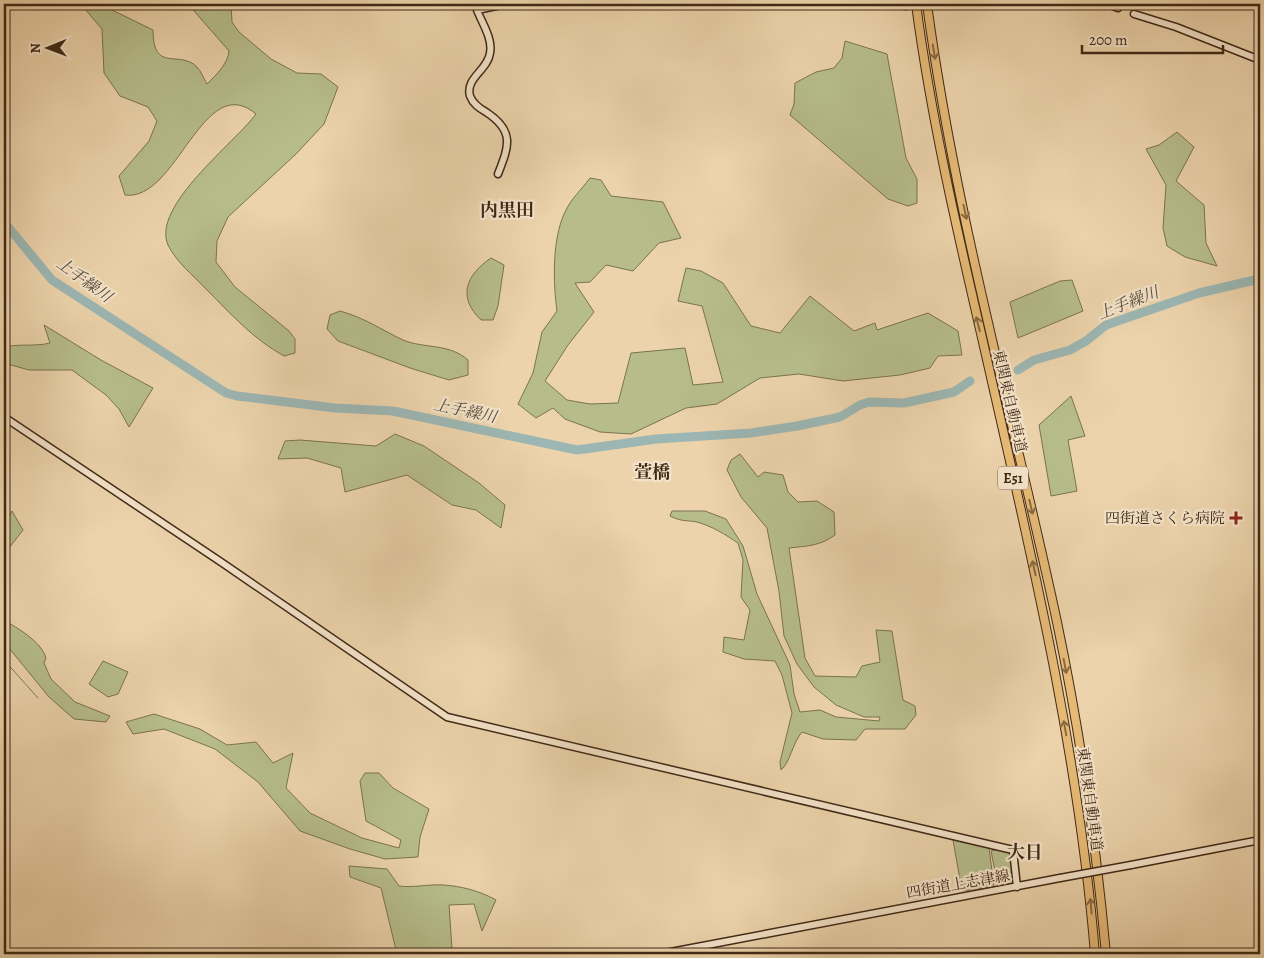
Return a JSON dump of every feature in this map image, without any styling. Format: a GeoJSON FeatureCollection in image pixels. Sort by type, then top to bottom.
{"type":"FeatureCollection","features":[{"type":"Feature","properties":{"kind":"highway","name":"東関東自動車道"},"geometry":{"type":"LineString","coordinates":[[916,4],[931,98],[958,240],[1032,558],[1059,691],[1081,826],[1095,954]]}},
{"type":"Feature","properties":{"kind":"highway","name":"東関東自動車道"},"geometry":{"type":"LineString","coordinates":[[927,4],[958,181],[1070,689],[1093,832],[1106,954]]}},
{"type":"Feature","properties":{"kind":"street"},"geometry":{"type":"LineString","coordinates":[[498,174],[508,148],[508,139],[500,124],[473,102],[469,88],[472,80],[488,61],[490,53],[488,38],[477,10],[506,4]]}},
{"type":"Feature","properties":{"kind":"street"},"geometry":{"type":"LineString","coordinates":[[890,4],[906,6]]}},
{"type":"Feature","properties":{"kind":"street"},"geometry":{"type":"LineString","coordinates":[[1108,4],[1118,8]]}},
{"type":"Feature","properties":{"kind":"street"},"geometry":{"type":"LineString","coordinates":[[1134,14],[1176,27],[1260,60]]}},
{"type":"Feature","properties":{"kind":"street"},"geometry":{"type":"LineString","coordinates":[[4,417],[222,562],[446,716],[746,785],[1013,850],[1017,887]]}},
{"type":"Feature","properties":{"kind":"street","name":"四街道上志津線"},"geometry":{"type":"LineString","coordinates":[[660,954],[1260,840]]}},
{"type":"Feature","properties":{"kind":"green space"},"geometry":{"type":"Polygon","coordinates":[[[100,4],[153,30],[157,52],[168,58],[190,62],[197,67],[207,84],[224,65],[229,51],[188,4],[231,4],[232,22],[239,32],[271,59],[297,73],[321,74],[338,87],[324,124],[296,154],[228,217],[217,241],[216,262],[235,287],[289,331],[295,339],[295,353],[284,356],[252,334],[176,258],[168,245],[166,229],[172,212],[183,194],[256,114],[237,105],[220,109],[205,122],[160,179],[143,192],[125,195],[119,176],[149,141],[157,121],[148,107],[120,96],[104,73],[102,29],[84,8],[100,4]]]}},
{"type":"Feature","properties":{"kind":"green space"},"geometry":{"type":"Polygon","coordinates":[[[845,41],[887,54],[906,158],[917,179],[917,203],[908,206],[888,199],[790,115],[794,104],[795,83],[816,72],[834,68],[842,58],[845,41]]]}},
{"type":"Feature","properties":{"kind":"green space"},"geometry":{"type":"Polygon","coordinates":[[[1177,132],[1194,147],[1176,181],[1204,205],[1206,243],[1217,266],[1185,257],[1167,246],[1163,228],[1166,185],[1146,149],[1159,145],[1177,132]]]}},
{"type":"Feature","properties":{"kind":"green space"},"geometry":{"type":"Polygon","coordinates":[[[590,178],[601,180],[611,196],[663,202],[681,238],[659,243],[633,271],[606,265],[590,282],[575,283],[594,312],[568,345],[545,381],[567,400],[590,404],[618,403],[631,353],[685,348],[693,385],[723,382],[702,306],[678,301],[686,268],[701,271],[723,283],[751,326],[780,333],[810,296],[854,331],[875,323],[877,330],[928,313],[958,331],[962,355],[938,356],[930,368],[900,375],[843,381],[799,374],[760,378],[717,404],[686,408],[631,434],[600,432],[565,419],[553,408],[536,418],[518,404],[533,373],[542,332],[557,311],[555,261],[561,223],[570,203],[590,178]]]}},
{"type":"Feature","properties":{"kind":"green space"},"geometry":{"type":"Polygon","coordinates":[[[491,258],[504,265],[498,306],[493,320],[481,320],[469,303],[468,287],[476,272],[491,258]]]}},
{"type":"Feature","properties":{"kind":"green space"},"geometry":{"type":"Polygon","coordinates":[[[1072,280],[1083,311],[1018,338],[1010,302],[1060,281],[1072,280]]]}},
{"type":"Feature","properties":{"kind":"green space"},"geometry":{"type":"Polygon","coordinates":[[[340,311],[365,320],[411,343],[445,349],[461,355],[468,360],[468,375],[449,380],[410,368],[338,341],[327,329],[330,315],[340,311]]]}},
{"type":"Feature","properties":{"kind":"green space"},"geometry":{"type":"Polygon","coordinates":[[[44,325],[101,360],[153,388],[129,427],[119,409],[106,395],[72,370],[29,370],[4,363],[4,348],[50,343],[44,325]]]}},
{"type":"Feature","properties":{"kind":"green space"},"geometry":{"type":"Polygon","coordinates":[[[1071,396],[1085,436],[1068,440],[1077,491],[1051,496],[1039,425],[1071,396]]]}},
{"type":"Feature","properties":{"kind":"green space"},"geometry":{"type":"Polygon","coordinates":[[[395,434],[424,446],[479,483],[505,505],[501,528],[476,510],[452,505],[407,475],[345,492],[341,468],[307,458],[278,459],[285,441],[300,440],[376,446],[395,434]]]}},
{"type":"Feature","properties":{"kind":"green space"},"geometry":{"type":"Polygon","coordinates":[[[740,454],[758,477],[764,472],[783,475],[788,492],[798,502],[817,501],[834,512],[835,535],[819,543],[789,548],[805,658],[815,676],[856,677],[862,666],[880,662],[876,630],[892,631],[903,700],[915,706],[916,715],[905,729],[865,729],[856,740],[823,739],[802,732],[787,763],[781,770],[780,762],[792,713],[782,675],[775,661],[744,659],[723,652],[724,637],[744,640],[750,610],[741,597],[743,560],[738,543],[708,526],[670,516],[672,511],[705,511],[726,519],[743,546],[757,594],[790,665],[794,694],[800,712],[820,710],[836,717],[879,721],[880,717],[864,717],[836,705],[814,687],[797,664],[784,636],[779,591],[767,528],[741,497],[727,470],[731,460],[740,454]]]}},
{"type":"Feature","properties":{"kind":"green space"},"geometry":{"type":"Polygon","coordinates":[[[12,511],[23,530],[9,548],[4,548],[4,526],[12,511]]]}},
{"type":"Feature","properties":{"kind":"green space"},"geometry":{"type":"Polygon","coordinates":[[[4,620],[39,646],[46,658],[44,663],[51,679],[75,702],[110,716],[106,722],[74,719],[49,697],[4,642],[4,620]]]}},
{"type":"Feature","properties":{"kind":"green space"},"geometry":{"type":"Polygon","coordinates":[[[103,661],[128,672],[118,694],[108,697],[89,684],[103,661]]]}},
{"type":"Feature","properties":{"kind":"green space"},"geometry":{"type":"Polygon","coordinates":[[[154,714],[200,729],[227,745],[256,742],[273,763],[293,753],[286,788],[310,813],[362,838],[399,848],[401,840],[366,821],[360,781],[365,773],[379,773],[393,788],[429,809],[420,837],[418,857],[385,859],[300,831],[258,782],[215,749],[164,729],[133,734],[126,722],[154,714]]]}},
{"type":"Feature","properties":{"kind":"green space"},"geometry":{"type":"Polygon","coordinates":[[[953,840],[989,848],[994,887],[962,891],[953,840]]]}},
{"type":"Feature","properties":{"kind":"green space"},"geometry":{"type":"Polygon","coordinates":[[[999,849],[1009,851],[1014,883],[998,886],[991,851],[999,849]]]}},
{"type":"Feature","properties":{"kind":"green space"},"geometry":{"type":"Polygon","coordinates":[[[349,866],[387,869],[399,886],[457,886],[470,889],[496,900],[482,931],[474,904],[449,905],[452,949],[427,954],[397,954],[381,888],[350,877],[349,866]]]}},
{"type":"Feature","properties":{"kind":"waterway","name":"上手繰川"},"geometry":{"type":"LineString","coordinates":[[4,222],[52,280],[226,393],[237,396],[335,408],[393,411],[577,450],[656,439],[751,433],[797,426],[840,417],[869,402],[904,403],[954,392],[970,381]]}},
{"type":"Feature","properties":{"kind":"waterway","name":"上手繰川"},"geometry":{"type":"LineString","coordinates":[[1255,280],[1260,280]]}},
{"type":"Feature","properties":{"kind":"waterway","name":"上手繰川"},"geometry":{"type":"LineString","coordinates":[[1018,370],[1034,360],[1070,350],[1086,341],[1106,325],[1199,293],[1255,280]]}},
{"type":"Feature","properties":{"kind":"waterway"},"geometry":{"type":"LineString","coordinates":[[4,660],[38,698]]}},
{"type":"Feature","properties":{"kind":"place","name":"四街道さくら病院"},"geometry":{"type":"Point","coordinates":[1236,518]}},
{"type":"Feature","properties":{"kind":"district","name":"内黒田"},"geometry":{"type":"Point","coordinates":[507,210]}},
{"type":"Feature","properties":{"kind":"district","name":"萱橋"},"geometry":{"type":"Point","coordinates":[652,472]}},
{"type":"Feature","properties":{"kind":"district","name":"大日"},"geometry":{"type":"Point","coordinates":[1025,852]}}]}
